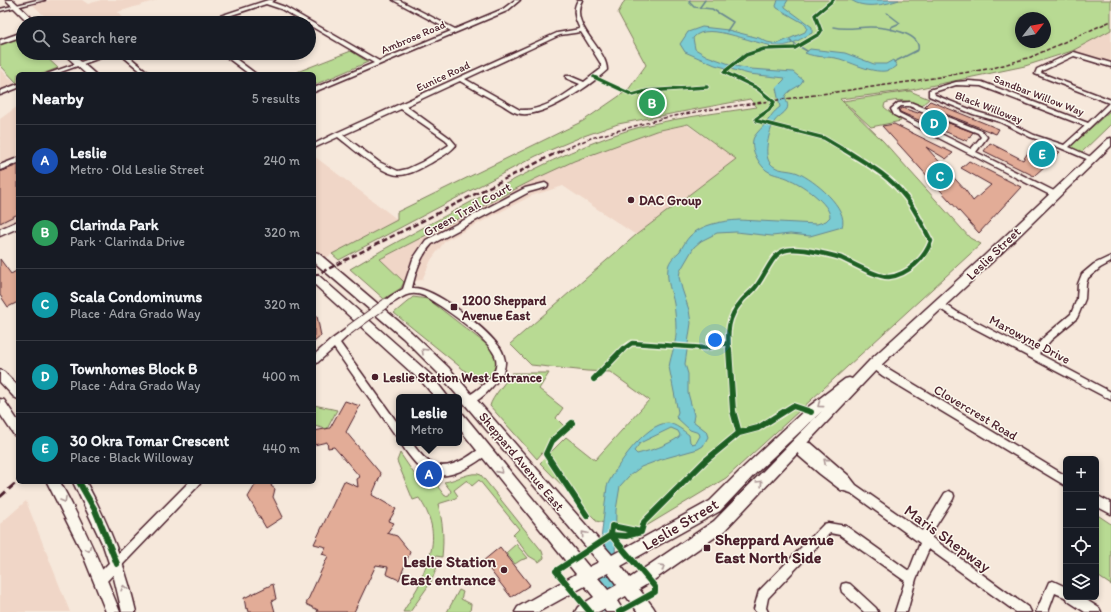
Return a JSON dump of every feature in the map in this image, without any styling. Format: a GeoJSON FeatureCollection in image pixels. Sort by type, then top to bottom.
{"type":"FeatureCollection","features":[{"type":"Feature","properties":{"kind":"main road"},"geometry":{"type":"LineString","coordinates":[[9,0],[26,16]]}},
{"type":"Feature","properties":{"kind":"main road"},"geometry":{"type":"LineString","coordinates":[[75,60],[89,72]]}},
{"type":"Feature","properties":{"kind":"main road","name":"Leslie Street"},"geometry":{"type":"LineString","coordinates":[[583,612],[679,556],[719,526],[874,364],[1111,141]]}},
{"type":"Feature","properties":{"kind":"main road","name":"Sheppard Avenue East"},"geometry":{"type":"LineString","coordinates":[[316,258],[407,335],[444,371],[610,564],[648,612]]}},
{"type":"Feature","properties":{"kind":"main road"},"geometry":{"type":"LineString","coordinates":[[316,280],[427,379],[440,394]]}},
{"type":"Feature","properties":{"kind":"main road","name":"Leslie Street"},"geometry":{"type":"LineString","coordinates":[[523,612],[715,506],[750,470],[811,412],[874,364]]}},
{"type":"Feature","properties":{"kind":"main road","name":"Sheppard Avenue East"},"geometry":{"type":"LineString","coordinates":[[462,422],[616,612]]}},
{"type":"Feature","properties":{"kind":"street"},"geometry":{"type":"LineString","coordinates":[[0,10],[43,0]]}},
{"type":"Feature","properties":{"kind":"street"},"geometry":{"type":"LineString","coordinates":[[261,0],[284,8],[297,16]]}},
{"type":"Feature","properties":{"kind":"street"},"geometry":{"type":"LineString","coordinates":[[224,16],[273,0]]}},
{"type":"Feature","properties":{"kind":"street"},"geometry":{"type":"LineString","coordinates":[[395,0],[455,30]]}},
{"type":"Feature","properties":{"kind":"street","name":"Ambrose Road"},"geometry":{"type":"LineString","coordinates":[[316,89],[505,10],[518,0]]}},
{"type":"Feature","properties":{"kind":"street"},"geometry":{"type":"LineString","coordinates":[[460,79],[519,112],[526,113],[562,101],[604,70],[604,64],[583,30],[575,12],[576,4],[580,0]]}},
{"type":"Feature","properties":{"kind":"street"},"geometry":{"type":"LineString","coordinates":[[316,27],[378,63]]}},
{"type":"Feature","properties":{"kind":"street","name":"Eunice Road"},"geometry":{"type":"LineString","coordinates":[[316,145],[559,34],[583,30]]}},
{"type":"Feature","properties":{"kind":"street"},"geometry":{"type":"LineString","coordinates":[[0,42],[16,36]]}},
{"type":"Feature","properties":{"kind":"street"},"geometry":{"type":"LineString","coordinates":[[1065,148],[1111,103],[1038,74],[1039,70],[1074,54],[1111,65]]}},
{"type":"Feature","properties":{"kind":"street"},"geometry":{"type":"LineString","coordinates":[[55,72],[89,60]]}},
{"type":"Feature","properties":{"kind":"street"},"geometry":{"type":"LineString","coordinates":[[130,60],[145,72]]}},
{"type":"Feature","properties":{"kind":"street"},"geometry":{"type":"LineString","coordinates":[[234,60],[250,72]]}},
{"type":"Feature","properties":{"kind":"street"},"geometry":{"type":"LineString","coordinates":[[568,77],[584,84]]}},
{"type":"Feature","properties":{"kind":"street","name":"Black Willoway"},"geometry":{"type":"LineString","coordinates":[[982,84],[971,82],[941,86],[931,92],[932,96],[975,113],[997,119],[1032,136],[1091,159]]}},
{"type":"Feature","properties":{"kind":"street","name":"Sandbar Willow Way"},"geometry":{"type":"LineString","coordinates":[[982,84],[1089,125]]}},
{"type":"Feature","properties":{"kind":"street"},"geometry":{"type":"LineString","coordinates":[[0,92],[16,87]]}},
{"type":"Feature","properties":{"kind":"street"},"geometry":{"type":"LineString","coordinates":[[972,152],[984,137],[980,132],[910,104],[900,104],[894,109],[896,114],[1054,194]]}},
{"type":"Feature","properties":{"kind":"street"},"geometry":{"type":"LineString","coordinates":[[338,134],[388,170],[398,173],[411,169],[449,149],[453,145],[448,139],[401,106]]}},
{"type":"Feature","properties":{"kind":"street"},"geometry":{"type":"LineString","coordinates":[[0,168],[16,161]]}},
{"type":"Feature","properties":{"kind":"street","name":"Green Trail Court"},"geometry":{"type":"LineString","coordinates":[[407,291],[414,262],[419,252],[429,242],[521,193],[545,185]]}},
{"type":"Feature","properties":{"kind":"street"},"geometry":{"type":"LineString","coordinates":[[0,233],[16,225]]}},
{"type":"Feature","properties":{"kind":"street"},"geometry":{"type":"LineString","coordinates":[[1032,355],[1048,338],[1074,316],[1081,299],[1082,284],[1085,276],[1097,266],[1111,260]]}},
{"type":"Feature","properties":{"kind":"street"},"geometry":{"type":"LineString","coordinates":[[316,358],[349,330],[386,303],[407,291],[419,291],[434,298],[494,346],[499,354],[501,363],[495,379],[478,395],[470,400]]}},
{"type":"Feature","properties":{"kind":"street","name":"Marowyne Drive"},"geometry":{"type":"LineString","coordinates":[[939,304],[1111,396]]}},
{"type":"Feature","properties":{"kind":"street"},"geometry":{"type":"LineString","coordinates":[[334,342],[396,429]]}},
{"type":"Feature","properties":{"kind":"street","name":"Clovercrest Road"},"geometry":{"type":"LineString","coordinates":[[874,364],[892,377],[1063,480]]}},
{"type":"Feature","properties":{"kind":"street"},"geometry":{"type":"LineString","coordinates":[[0,375],[16,392]]}},
{"type":"Feature","properties":{"kind":"street"},"geometry":{"type":"LineString","coordinates":[[0,404],[16,428]]}},
{"type":"Feature","properties":{"kind":"street","name":"Maris Shepway"},"geometry":{"type":"LineString","coordinates":[[788,435],[799,444],[809,447],[846,479],[853,488],[1025,612]]}},
{"type":"Feature","properties":{"kind":"street"},"geometry":{"type":"LineString","coordinates":[[408,446],[427,467],[444,471],[457,468],[468,463],[485,451]]}},
{"type":"Feature","properties":{"kind":"street"},"geometry":{"type":"LineString","coordinates":[[54,484],[74,519],[101,579],[113,612]]}},
{"type":"Feature","properties":{"kind":"street"},"geometry":{"type":"LineString","coordinates":[[80,484],[95,510],[117,564],[130,612]]}},
{"type":"Feature","properties":{"kind":"street"},"geometry":{"type":"LineString","coordinates":[[101,579],[194,484]]}},
{"type":"Feature","properties":{"kind":"street"},"geometry":{"type":"LineString","coordinates":[[901,612],[911,579],[926,542],[927,531],[949,496]]}},
{"type":"Feature","properties":{"kind":"street"},"geometry":{"type":"LineString","coordinates":[[1099,502],[1111,508]]}},
{"type":"Feature","properties":{"kind":"street"},"geometry":{"type":"LineString","coordinates":[[762,612],[760,609],[762,596],[828,528],[842,530],[911,579]]}},
{"type":"Feature","properties":{"kind":"street"},"geometry":{"type":"LineString","coordinates":[[1042,612],[1053,586],[1063,591]]}},
{"type":"Feature","properties":{"kind":"street"},"geometry":{"type":"LineString","coordinates":[[846,588],[872,612]]}},
{"type":"Feature","properties":{"kind":"street"},"geometry":{"type":"LineString","coordinates":[[1077,600],[1095,612]]}},
{"type":"Feature","properties":{"kind":"shaded area"},"geometry":{"type":"Polygon","coordinates":[[[50,0],[82,0],[88,4],[101,0],[157,0],[118,12],[121,16],[45,16],[33,5],[50,0]]]}},
{"type":"Feature","properties":{"kind":"shaded area"},"geometry":{"type":"Polygon","coordinates":[[[1111,30],[1111,63],[1072,51],[1094,39],[1111,30]]]}},
{"type":"Feature","properties":{"kind":"shaded area"},"geometry":{"type":"Polygon","coordinates":[[[0,68],[16,85],[0,93],[0,68]]]}},
{"type":"Feature","properties":{"kind":"shaded area"},"geometry":{"type":"Polygon","coordinates":[[[16,107],[16,220],[0,228],[0,119],[16,107]]]}},
{"type":"Feature","properties":{"kind":"shaded area"},"geometry":{"type":"Polygon","coordinates":[[[687,125],[737,159],[636,235],[563,186],[531,196],[445,241],[431,260],[422,280],[404,282],[379,260],[536,178],[574,161],[656,131],[687,125]]]}},
{"type":"Feature","properties":{"kind":"shaded area"},"geometry":{"type":"Polygon","coordinates":[[[316,158],[398,220],[325,258],[316,250],[316,158]]]}},
{"type":"Feature","properties":{"kind":"shaded area"},"geometry":{"type":"Polygon","coordinates":[[[26,501],[70,612],[0,612],[0,524],[26,501]]]}},
{"type":"Feature","properties":{"kind":"green space"},"geometry":{"type":"Polygon","coordinates":[[[625,0],[1111,0],[1111,30],[1072,51],[1025,66],[911,90],[840,99],[883,141],[970,238],[981,244],[726,478],[638,531],[596,521],[540,463],[566,437],[595,460],[649,400],[610,372],[531,365],[510,344],[636,235],[736,159],[688,124],[656,131],[574,161],[535,179],[380,259],[404,282],[401,288],[384,299],[350,269],[482,196],[552,160],[607,137],[626,131],[658,123],[757,107],[750,99],[618,124],[581,137],[536,156],[339,260],[332,254],[397,220],[397,212],[583,121],[628,90],[646,65],[618,13],[625,0]]]}},
{"type":"Feature","properties":{"kind":"green space"},"geometry":{"type":"Polygon","coordinates":[[[16,37],[16,60],[49,60],[58,68],[47,72],[16,72],[16,82],[0,65],[0,42],[16,37]]]}},
{"type":"Feature","properties":{"kind":"green space"},"geometry":{"type":"Polygon","coordinates":[[[351,51],[368,62],[316,84],[316,72],[297,72],[351,51]]]}},
{"type":"Feature","properties":{"kind":"green space"},"geometry":{"type":"Polygon","coordinates":[[[910,91],[929,99],[921,106],[904,101],[885,103],[884,107],[901,121],[871,127],[843,101],[910,91]]]}},
{"type":"Feature","properties":{"kind":"green space"},"geometry":{"type":"Polygon","coordinates":[[[1111,110],[1111,124],[1081,153],[1072,148],[1072,145],[1111,110]]]}},
{"type":"Feature","properties":{"kind":"green space"},"geometry":{"type":"Polygon","coordinates":[[[413,297],[428,299],[491,348],[497,361],[492,376],[480,383],[394,313],[413,297]]]}},
{"type":"Feature","properties":{"kind":"green space"},"geometry":{"type":"Polygon","coordinates":[[[512,373],[549,373],[539,389],[563,408],[556,418],[564,426],[537,459],[490,406],[496,394],[512,373]]]}},
{"type":"Feature","properties":{"kind":"green space"},"geometry":{"type":"Polygon","coordinates":[[[316,405],[337,410],[327,429],[316,426],[316,405]]]}},
{"type":"Feature","properties":{"kind":"green space"},"geometry":{"type":"Polygon","coordinates":[[[400,453],[421,484],[433,480],[441,482],[438,487],[445,496],[449,495],[451,491],[444,482],[473,474],[481,475],[542,551],[544,558],[539,562],[529,556],[513,535],[519,529],[479,480],[472,486],[467,480],[454,490],[458,496],[454,499],[438,504],[443,530],[442,557],[430,555],[432,547],[432,532],[427,511],[419,498],[413,500],[397,461],[400,453]]]}},
{"type":"Feature","properties":{"kind":"green space"},"geometry":{"type":"Polygon","coordinates":[[[1099,516],[1111,524],[1111,585],[1099,577],[1099,516]]]}},
{"type":"Feature","properties":{"kind":"green space"},"geometry":{"type":"Polygon","coordinates":[[[516,544],[528,558],[515,564],[506,553],[516,544]]]}},
{"type":"Feature","properties":{"kind":"green space"},"geometry":{"type":"Polygon","coordinates":[[[429,558],[440,560],[431,582],[410,612],[403,612],[418,587],[429,558]]]}},
{"type":"Feature","properties":{"kind":"green space"},"geometry":{"type":"Polygon","coordinates":[[[459,590],[463,592],[461,599],[471,604],[470,612],[447,612],[459,590]]]}},
{"type":"Feature","properties":{"kind":"water"},"geometry":{"type":"Polygon","coordinates":[[[778,0],[788,0],[785,7],[812,27],[812,33],[792,43],[780,46],[760,43],[722,33],[700,33],[693,38],[695,49],[707,56],[735,66],[751,69],[793,72],[803,80],[787,94],[785,97],[788,107],[786,111],[775,120],[772,126],[767,149],[768,159],[776,168],[798,173],[821,188],[835,203],[840,212],[843,220],[842,227],[810,236],[790,234],[772,236],[736,232],[717,233],[701,241],[694,247],[680,271],[679,277],[689,310],[691,323],[685,364],[688,374],[688,393],[694,415],[693,421],[706,431],[708,437],[703,446],[698,449],[662,459],[641,467],[629,476],[620,486],[616,510],[614,612],[593,612],[607,486],[611,478],[624,458],[641,438],[650,430],[659,425],[668,423],[676,426],[689,435],[690,442],[692,444],[696,443],[700,436],[699,433],[690,430],[676,417],[678,412],[669,367],[676,334],[674,304],[668,277],[668,268],[671,260],[680,251],[690,236],[700,229],[713,224],[739,220],[817,224],[826,221],[830,217],[826,206],[809,190],[788,178],[766,170],[757,159],[753,150],[754,137],[780,107],[776,88],[785,78],[749,74],[715,65],[685,52],[680,44],[688,32],[702,27],[728,30],[777,44],[805,32],[807,28],[805,24],[776,6],[778,0]],[[671,428],[640,443],[634,451],[637,454],[664,445],[679,437],[680,435],[678,431],[671,428]]]}},
{"type":"Feature","properties":{"kind":"water"},"geometry":{"type":"Polygon","coordinates":[[[851,0],[899,0],[881,5],[868,5],[856,3],[851,0]]]}},
{"type":"Feature","properties":{"kind":"water"},"geometry":{"type":"Polygon","coordinates":[[[810,49],[845,53],[874,64],[886,64],[893,60],[897,66],[891,70],[877,71],[840,59],[814,56],[805,53],[810,49]]]}},
{"type":"Feature","properties":{"kind":"building"},"geometry":{"type":"Polygon","coordinates":[[[930,101],[999,129],[996,134],[925,106],[930,101]]]}},
{"type":"Feature","properties":{"kind":"building"},"geometry":{"type":"Polygon","coordinates":[[[902,108],[918,113],[919,112],[973,132],[967,141],[900,112],[899,110],[902,108]]]}},
{"type":"Feature","properties":{"kind":"building"},"geometry":{"type":"Polygon","coordinates":[[[894,124],[953,153],[946,159],[926,147],[966,191],[973,201],[991,185],[961,168],[969,161],[1021,187],[979,233],[882,126],[894,124]]]}},
{"type":"Feature","properties":{"kind":"building"},"geometry":{"type":"Polygon","coordinates":[[[1035,142],[1060,152],[1034,176],[984,151],[990,143],[1023,160],[1035,142]]]}},
{"type":"Feature","properties":{"kind":"building"},"geometry":{"type":"Polygon","coordinates":[[[16,166],[16,215],[0,223],[0,172],[16,166]]]}},
{"type":"Feature","properties":{"kind":"building"},"geometry":{"type":"Polygon","coordinates":[[[0,259],[11,274],[16,271],[16,303],[8,307],[0,295],[0,259]]]}},
{"type":"Feature","properties":{"kind":"building"},"geometry":{"type":"Polygon","coordinates":[[[316,316],[321,336],[316,340],[316,316]]]}},
{"type":"Feature","properties":{"kind":"building"},"geometry":{"type":"Polygon","coordinates":[[[345,401],[360,406],[346,432],[381,474],[372,495],[396,509],[389,521],[394,523],[387,533],[397,536],[410,552],[399,580],[386,574],[388,567],[376,565],[354,612],[317,612],[318,610],[306,604],[328,556],[322,554],[326,547],[314,544],[344,481],[358,487],[357,479],[360,477],[334,447],[328,448],[327,442],[316,445],[316,431],[330,428],[345,401]]]}},
{"type":"Feature","properties":{"kind":"building"},"geometry":{"type":"Polygon","coordinates":[[[256,484],[272,484],[271,486],[275,489],[273,497],[283,517],[266,528],[248,497],[256,484]]]}},
{"type":"Feature","properties":{"kind":"building","name":"Leslie Station East entrance"},"geometry":{"type":"Polygon","coordinates":[[[500,547],[530,585],[511,597],[483,561],[500,547]]]}},
{"type":"Feature","properties":{"kind":"building"},"geometry":{"type":"Polygon","coordinates":[[[273,584],[276,599],[272,601],[275,612],[249,612],[248,608],[246,609],[244,598],[273,584]]]}},
{"type":"Feature","properties":{"kind":"waterway"},"geometry":{"type":"LineString","coordinates":[[690,0],[689,2],[694,7],[712,9],[733,22],[727,31]]}},
{"type":"Feature","properties":{"kind":"waterway"},"geometry":{"type":"LineString","coordinates":[[700,7],[705,0]]}},
{"type":"Feature","properties":{"kind":"waterway"},"geometry":{"type":"LineString","coordinates":[[887,13],[900,23],[891,27],[892,30]]}},
{"type":"Feature","properties":{"kind":"waterway"},"geometry":{"type":"LineString","coordinates":[[833,27],[870,27],[892,30]]}},
{"type":"Feature","properties":{"kind":"waterway"},"geometry":{"type":"LineString","coordinates":[[892,30],[908,35],[918,44],[918,50],[894,62]]}},
{"type":"Feature","properties":{"kind":"waterway"},"geometry":{"type":"LineString","coordinates":[[790,41],[807,51]]}},
{"type":"Feature","properties":{"kind":"railway"},"geometry":{"type":"LineString","coordinates":[[560,151],[591,138],[664,118],[706,110],[915,81],[993,68],[1031,57],[1111,21]]}},
{"type":"Feature","properties":{"kind":"railway"},"geometry":{"type":"LineString","coordinates":[[316,275],[560,151]]}},
{"type":"Feature","properties":{"kind":"railway"},"geometry":{"type":"LineString","coordinates":[[0,497],[16,483]]}},
{"type":"Feature","properties":{"kind":"cycle path"},"geometry":{"type":"LineString","coordinates":[[641,532],[644,522],[705,461],[739,433],[733,411],[731,367],[727,333],[732,315],[741,301],[755,289],[778,254],[793,249],[819,252],[840,258],[872,272],[888,277],[904,273],[921,259],[928,249],[931,241],[913,207],[902,192],[883,174],[824,138],[757,121],[756,119],[769,110],[774,102],[769,96],[757,88],[724,72],[746,55],[764,49],[795,48],[819,34],[821,31],[815,15],[833,0]]}},
{"type":"Feature","properties":{"kind":"cycle path"},"geometry":{"type":"LineString","coordinates":[[594,77],[633,95],[647,91],[707,87]]}},
{"type":"Feature","properties":{"kind":"cycle path"},"geometry":{"type":"LineString","coordinates":[[594,379],[624,348],[632,343],[706,348],[728,343]]}},
{"type":"Feature","properties":{"kind":"cycle path"},"geometry":{"type":"LineString","coordinates":[[739,433],[758,428],[793,406],[811,412]]}},
{"type":"Feature","properties":{"kind":"cycle path"},"geometry":{"type":"LineString","coordinates":[[572,423],[552,441],[546,454],[587,516]]}},
{"type":"Feature","properties":{"kind":"cycle path"},"geometry":{"type":"LineString","coordinates":[[80,484],[95,510],[117,564]]}},
{"type":"Feature","properties":{"kind":"cycle path"},"geometry":{"type":"LineString","coordinates":[[619,612],[655,592],[655,587],[611,535],[612,526],[641,532]]}},
{"type":"Feature","properties":{"kind":"cycle path"},"geometry":{"type":"LineString","coordinates":[[590,612],[556,571],[611,535],[626,536],[641,532]]}},
{"type":"Feature","properties":{"kind":"place","name":"Clarinda Park"},"geometry":{"type":"Point","coordinates":[652,103]}},
{"type":"Feature","properties":{"kind":"place","name":"Townhomes Block B"},"geometry":{"type":"Point","coordinates":[934,123]}},
{"type":"Feature","properties":{"kind":"place","name":"30 Okra Tomar Crescent"},"geometry":{"type":"Point","coordinates":[1042,154]}},
{"type":"Feature","properties":{"kind":"place","name":"Scala Condominums"},"geometry":{"type":"Point","coordinates":[940,176]}},
{"type":"Feature","properties":{"kind":"place","name":"DAC Group"},"geometry":{"type":"Point","coordinates":[631,200]}},
{"type":"Feature","properties":{"kind":"place","name":"1200 Sheppard Avenue East"},"geometry":{"type":"Point","coordinates":[454,307]}},
{"type":"Feature","properties":{"kind":"place","name":"Leslie Station West Entrance"},"geometry":{"type":"Point","coordinates":[375,377]}},
{"type":"Feature","properties":{"kind":"place","name":"Leslie"},"geometry":{"type":"Point","coordinates":[429,474]}},
{"type":"Feature","properties":{"kind":"place","name":"Sheppard Avenue East North Side"},"geometry":{"type":"Point","coordinates":[707,548]}},
{"type":"Feature","properties":{"kind":"place","name":"Leslie Station East entrance"},"geometry":{"type":"Point","coordinates":[504,570]}}]}
